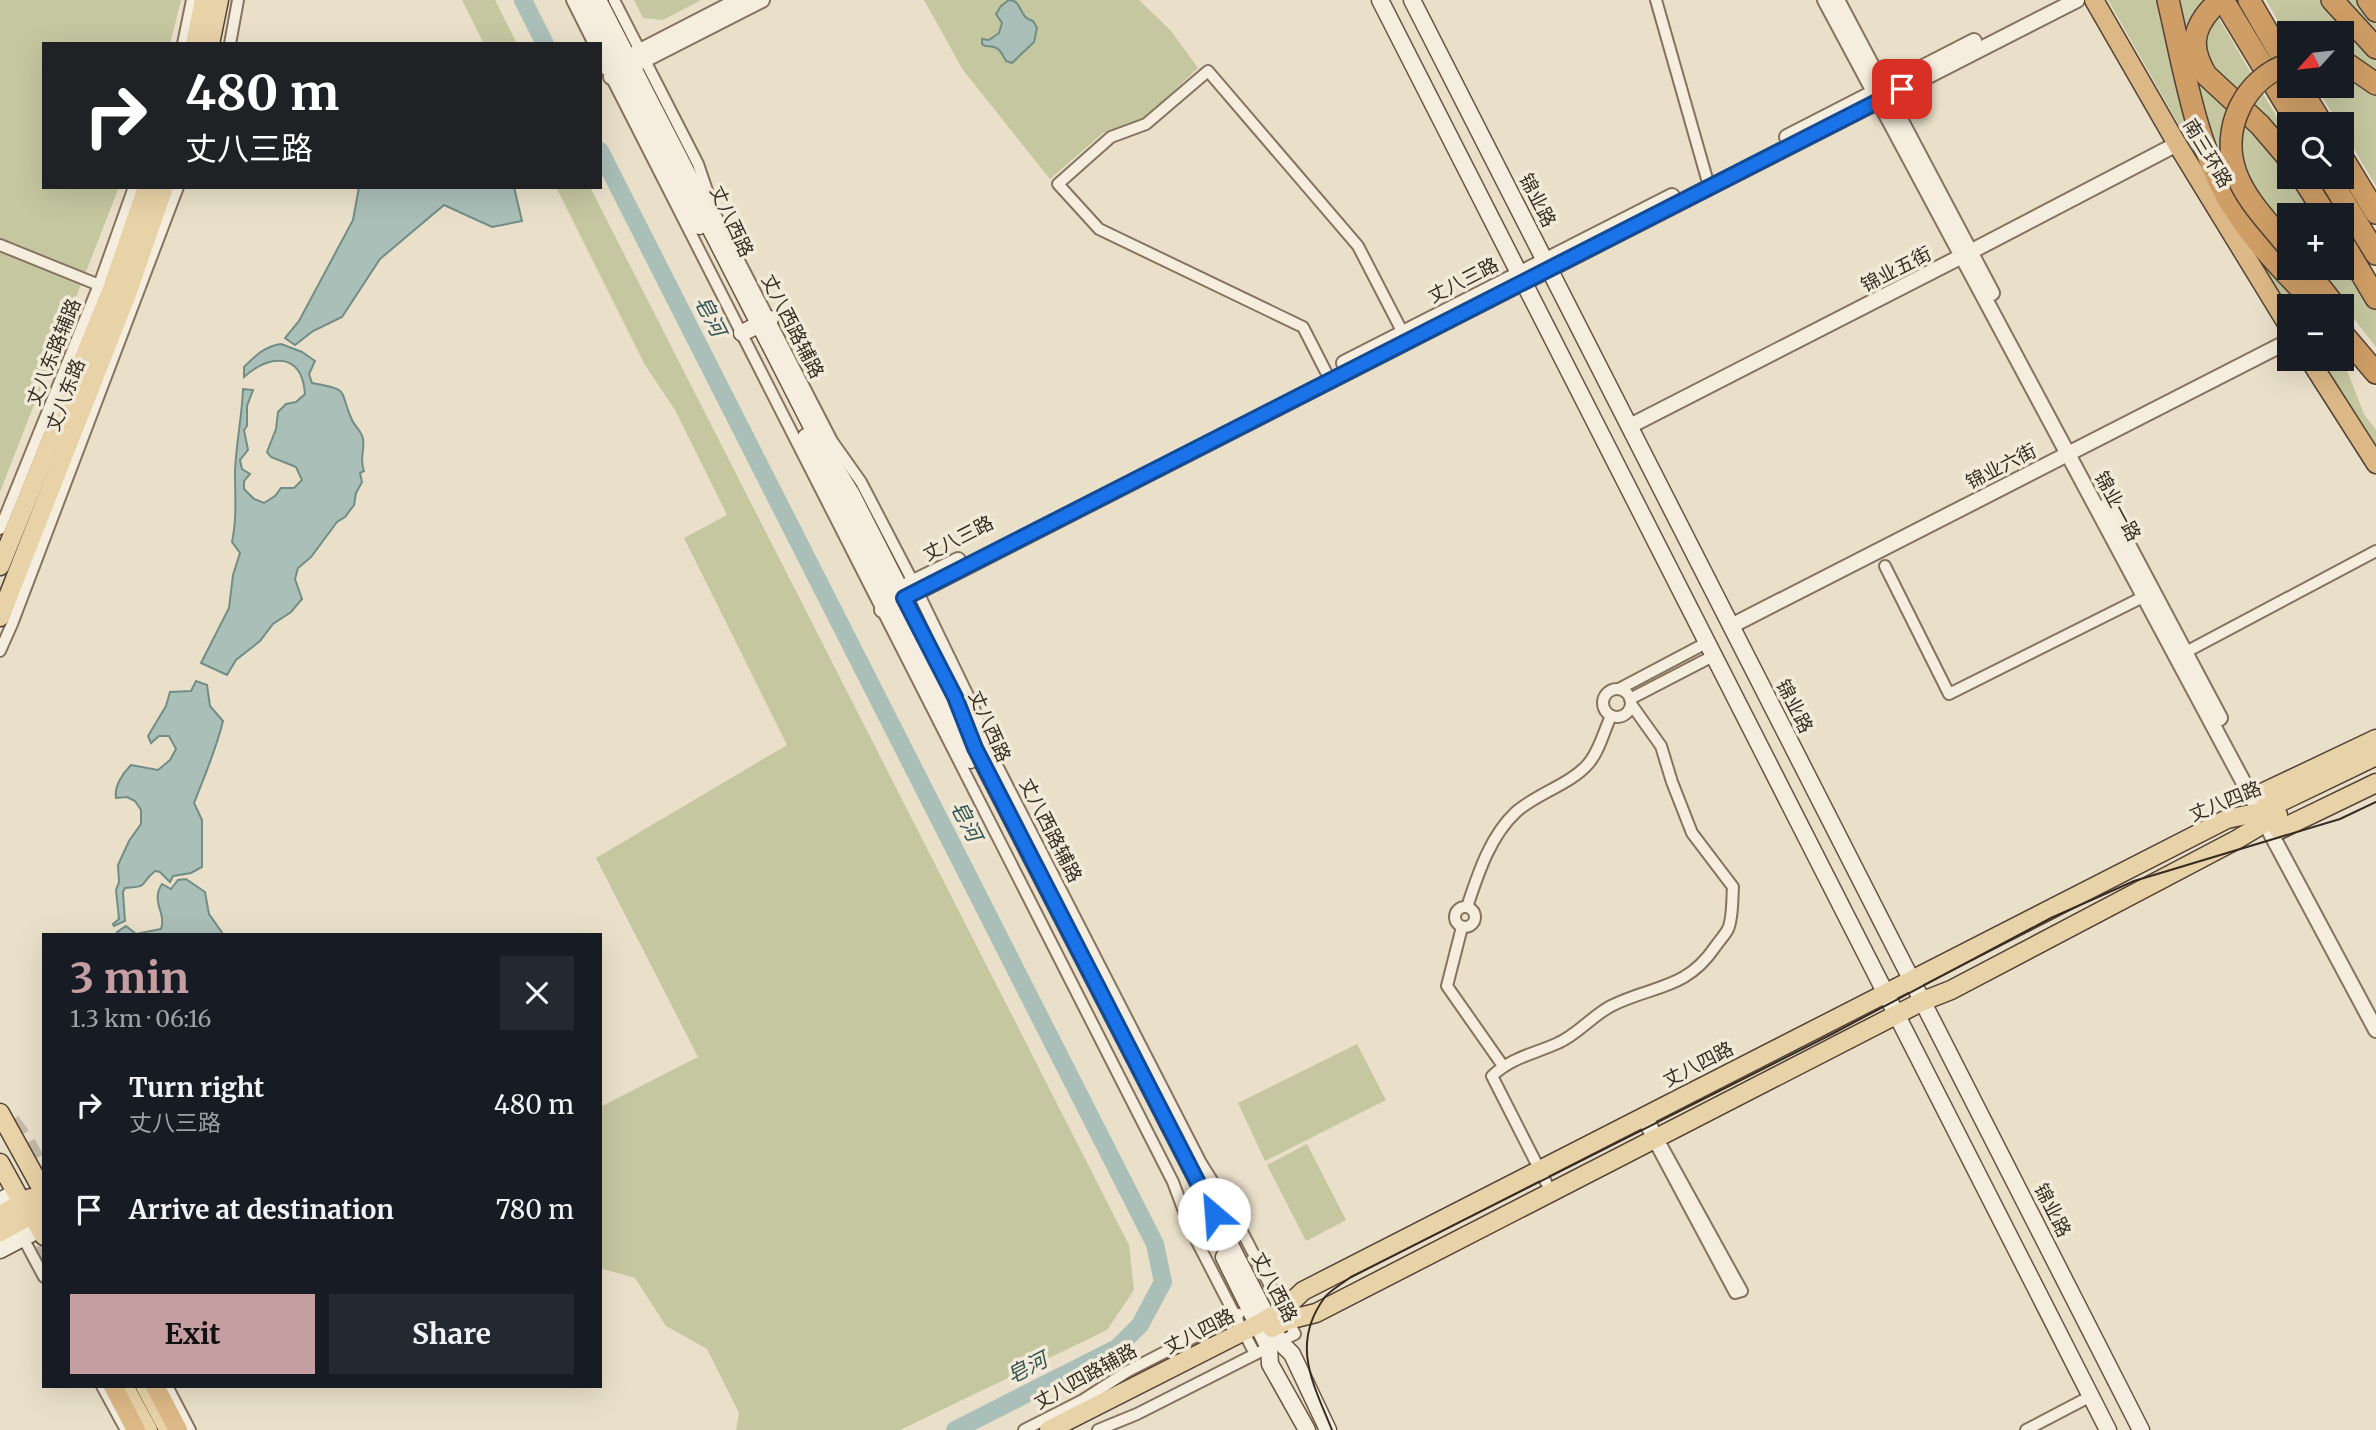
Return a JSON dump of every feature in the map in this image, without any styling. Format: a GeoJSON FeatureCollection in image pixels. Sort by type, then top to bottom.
{"type":"FeatureCollection","features":[{"type":"Feature","properties":{"kind":"highway","name":"南三环路"},"geometry":{"type":"LineString","coordinates":[[2094,0],[2177,144],[2277,307]]}},
{"type":"Feature","properties":{"kind":"highway"},"geometry":{"type":"LineString","coordinates":[[2168,0],[2196,116],[2210,161],[2232,205],[2274,260],[2306,294]]}},
{"type":"Feature","properties":{"kind":"highway"},"geometry":{"type":"LineString","coordinates":[[2249,0],[2277,47]]}},
{"type":"Feature","properties":{"kind":"highway"},"geometry":{"type":"LineString","coordinates":[[2332,0],[2376,48]]}},
{"type":"Feature","properties":{"kind":"highway"},"geometry":{"type":"LineString","coordinates":[[2368,0],[2376,11]]}},
{"type":"Feature","properties":{"kind":"highway"},"geometry":{"type":"LineString","coordinates":[[2277,145],[2260,125],[2206,75],[2200,65],[2195,41],[2201,20],[2217,5],[2290,112]]}},
{"type":"Feature","properties":{"kind":"highway"},"geometry":{"type":"LineString","coordinates":[[2277,69],[2254,84],[2240,106],[2233,128],[2231,152],[2236,173],[2247,194],[2277,233]]}},
{"type":"Feature","properties":{"kind":"highway"},"geometry":{"type":"LineString","coordinates":[[2354,69],[2376,84]]}},
{"type":"Feature","properties":{"kind":"highway"},"geometry":{"type":"LineString","coordinates":[[2354,177],[2376,213]]}},
{"type":"Feature","properties":{"kind":"highway"},"geometry":{"type":"LineString","coordinates":[[2336,189],[2376,254]]}},
{"type":"Feature","properties":{"kind":"highway"},"geometry":{"type":"LineString","coordinates":[[2354,261],[2376,298]]}},
{"type":"Feature","properties":{"kind":"highway"},"geometry":{"type":"LineString","coordinates":[[2314,280],[2325,294]]}},
{"type":"Feature","properties":{"kind":"highway"},"geometry":{"type":"LineString","coordinates":[[2354,336],[2371,365]]}},
{"type":"Feature","properties":{"kind":"highway"},"geometry":{"type":"LineString","coordinates":[[2354,346],[2371,365]]}},
{"type":"Feature","properties":{"kind":"highway"},"geometry":{"type":"LineString","coordinates":[[2317,371],[2376,464]]}},
{"type":"Feature","properties":{"kind":"highway"},"geometry":{"type":"LineString","coordinates":[[114,1388],[136,1430]]}},
{"type":"Feature","properties":{"kind":"highway"},"geometry":{"type":"LineString","coordinates":[[156,1388],[178,1430]]}},
{"type":"Feature","properties":{"kind":"main road"},"geometry":{"type":"LineString","coordinates":[[195,42],[204,0]]}},
{"type":"Feature","properties":{"kind":"main road"},"geometry":{"type":"LineString","coordinates":[[210,42],[219,0]]}},
{"type":"Feature","properties":{"kind":"main road","name":"丈八西路"},"geometry":{"type":"LineString","coordinates":[[584,0],[690,179],[755,326],[899,596],[1265,1325],[1292,1354],[1328,1430]]}},
{"type":"Feature","properties":{"kind":"main road","name":"丈八西路"},"geometry":{"type":"LineString","coordinates":[[598,0],[622,63]]}},
{"type":"Feature","properties":{"kind":"main road"},"geometry":{"type":"LineString","coordinates":[[1380,0],[2109,1430]]}},
{"type":"Feature","properties":{"kind":"main road","name":"锦业路"},"geometry":{"type":"LineString","coordinates":[[1412,0],[2141,1430]]}},
{"type":"Feature","properties":{"kind":"main road","name":"丈八东路"},"geometry":{"type":"LineString","coordinates":[[0,617],[146,189]]}},
{"type":"Feature","properties":{"kind":"main road","name":"丈八东路"},"geometry":{"type":"LineString","coordinates":[[0,566],[112,289],[163,189]]}},
{"type":"Feature","properties":{"kind":"main road"},"geometry":{"type":"LineString","coordinates":[[2267,814],[2376,739]]}},
{"type":"Feature","properties":{"kind":"main road","name":"丈八四路"},"geometry":{"type":"LineString","coordinates":[[2331,784],[2376,756]]}},
{"type":"Feature","properties":{"kind":"main road","name":"丈八四路"},"geometry":{"type":"LineString","coordinates":[[1049,1430],[1265,1325],[1316,1312],[1923,1001],[1951,990],[2199,860],[2267,814],[2331,784],[2376,767]]}},
{"type":"Feature","properties":{"kind":"main road"},"geometry":{"type":"LineString","coordinates":[[2267,814],[2376,783]]}},
{"type":"Feature","properties":{"kind":"main road","name":"丈八四路"},"geometry":{"type":"LineString","coordinates":[[1072,1430],[1265,1325],[1303,1291],[2227,819],[2267,814]]}},
{"type":"Feature","properties":{"kind":"main road"},"geometry":{"type":"LineString","coordinates":[[0,1113],[42,1188]]}},
{"type":"Feature","properties":{"kind":"main road"},"geometry":{"type":"LineString","coordinates":[[0,1163],[33,1214]]}},
{"type":"Feature","properties":{"kind":"main road"},"geometry":{"type":"LineString","coordinates":[[0,1250],[23,1238],[42,1196]]}},
{"type":"Feature","properties":{"kind":"main road"},"geometry":{"type":"LineString","coordinates":[[0,1201],[33,1214]]}},
{"type":"Feature","properties":{"kind":"main road"},"geometry":{"type":"LineString","coordinates":[[0,1214],[33,1214]]}},
{"type":"Feature","properties":{"kind":"main road"},"geometry":{"type":"LineString","coordinates":[[0,1231],[33,1214]]}},
{"type":"Feature","properties":{"kind":"main road","name":"丈八西路"},"geometry":{"type":"LineString","coordinates":[[1265,1325],[1270,1364],[1307,1430]]}},
{"type":"Feature","properties":{"kind":"main road"},"geometry":{"type":"LineString","coordinates":[[125,1388],[148,1430]]}},
{"type":"Feature","properties":{"kind":"main road"},"geometry":{"type":"LineString","coordinates":[[146,1388],[169,1430]]}},
{"type":"Feature","properties":{"kind":"street"},"geometry":{"type":"LineString","coordinates":[[183,42],[192,0]]}},
{"type":"Feature","properties":{"kind":"street"},"geometry":{"type":"LineString","coordinates":[[230,42],[238,0]]}},
{"type":"Feature","properties":{"kind":"street"},"geometry":{"type":"LineString","coordinates":[[572,0],[593,42]]}},
{"type":"Feature","properties":{"kind":"street","name":"丈八西路辅路"},"geometry":{"type":"LineString","coordinates":[[614,0],[622,63],[755,326],[861,482],[899,596],[974,708],[993,756],[1201,1163],[1233,1214],[1265,1325]]}},
{"type":"Feature","properties":{"kind":"street"},"geometry":{"type":"LineString","coordinates":[[622,63],[739,0]]}},
{"type":"Feature","properties":{"kind":"street"},"geometry":{"type":"LineString","coordinates":[[622,63],[762,0]]}},
{"type":"Feature","properties":{"kind":"street"},"geometry":{"type":"LineString","coordinates":[[1656,0],[1707,179]]}},
{"type":"Feature","properties":{"kind":"street","name":"锦业一路"},"geometry":{"type":"LineString","coordinates":[[1825,0],[1882,94]]}},
{"type":"Feature","properties":{"kind":"street","name":"锦业一路"},"geometry":{"type":"LineString","coordinates":[[1837,0],[1882,94],[1966,255],[2267,814],[2376,1010]]}},
{"type":"Feature","properties":{"kind":"street","name":"丈八三路"},"geometry":{"type":"LineString","coordinates":[[899,596],[1882,94],[2057,0]]}},
{"type":"Feature","properties":{"kind":"street","name":"丈八三路"},"geometry":{"type":"LineString","coordinates":[[1548,265],[1707,179],[2077,0]]}},
{"type":"Feature","properties":{"kind":"street"},"geometry":{"type":"LineString","coordinates":[[1326,373],[1303,327],[1099,229],[1058,184],[1111,137],[1146,124],[1208,71],[1359,246],[1403,332]]}},
{"type":"Feature","properties":{"kind":"street","name":"锦业五街"},"geometry":{"type":"LineString","coordinates":[[1630,426],[2177,144]]}},
{"type":"Feature","properties":{"kind":"street","name":"丈八东路辅路"},"geometry":{"type":"LineString","coordinates":[[0,529],[112,289],[134,189]]}},
{"type":"Feature","properties":{"kind":"street"},"geometry":{"type":"LineString","coordinates":[[0,651],[176,189]]}},
{"type":"Feature","properties":{"kind":"street"},"geometry":{"type":"LineString","coordinates":[[0,245],[112,289]]}},
{"type":"Feature","properties":{"kind":"street","name":"丈八三路"},"geometry":{"type":"LineString","coordinates":[[899,596],[1403,332],[1522,278]]}},
{"type":"Feature","properties":{"kind":"street","name":"锦业六街"},"geometry":{"type":"LineString","coordinates":[[1731,626],[2277,347]]}},
{"type":"Feature","properties":{"kind":"street"},"geometry":{"type":"LineString","coordinates":[[2186,652],[2376,551]]}},
{"type":"Feature","properties":{"kind":"street"},"geometry":{"type":"LineString","coordinates":[[1885,566],[1949,694],[2149,594]]}},
{"type":"Feature","properties":{"kind":"street","name":"锦业一路"},"geometry":{"type":"LineString","coordinates":[[2149,594],[2186,652],[2376,1030]]}},
{"type":"Feature","properties":{"kind":"street"},"geometry":{"type":"LineString","coordinates":[[1710,649],[1630,702],[1626,713],[1611,716],[1605,710],[1603,701],[1608,692],[1710,649]]}},
{"type":"Feature","properties":{"kind":"street"},"geometry":{"type":"LineString","coordinates":[[1551,1192],[1492,1076],[1520,1056],[1561,1042],[1613,1005],[1692,974],[1728,928],[1733,887],[1692,833],[1661,746],[1625,691],[1619,689]]}},
{"type":"Feature","properties":{"kind":"street"},"geometry":{"type":"LineString","coordinates":[[1503,1066],[1447,986],[1462,926],[1472,925],[1475,919],[1473,910],[1467,907],[1487,854],[1499,833],[1523,807],[1587,765],[1611,716]]}},
{"type":"Feature","properties":{"kind":"street"},"geometry":{"type":"LineString","coordinates":[[1644,1116],[1654,1139],[1735,1293],[1742,1291],[1654,1139]]}},
{"type":"Feature","properties":{"kind":"street"},"geometry":{"type":"LineString","coordinates":[[23,1238],[42,1273]]}},
{"type":"Feature","properties":{"kind":"street"},"geometry":{"type":"LineString","coordinates":[[1098,1430],[1137,1414],[1265,1325]]}},
{"type":"Feature","properties":{"kind":"street","name":"丈八四路辅路"},"geometry":{"type":"LineString","coordinates":[[1024,1430],[1083,1400],[1128,1371],[1265,1325]]}},
{"type":"Feature","properties":{"kind":"street"},"geometry":{"type":"LineString","coordinates":[[103,1388],[125,1430]]}},
{"type":"Feature","properties":{"kind":"street"},"geometry":{"type":"LineString","coordinates":[[168,1388],[190,1430]]}},
{"type":"Feature","properties":{"kind":"street"},"geometry":{"type":"LineString","coordinates":[[2026,1430],[2091,1396]]}},
{"type":"Feature","properties":{"kind":"green space"},"geometry":{"type":"Polygon","coordinates":[[[0,0],[181,0],[170,42],[42,42],[42,189],[118,189],[0,492],[0,0]]]}},
{"type":"Feature","properties":{"kind":"green space"},"geometry":{"type":"Polygon","coordinates":[[[462,0],[495,0],[516,42],[483,42],[462,0]]]}},
{"type":"Feature","properties":{"kind":"green space"},"geometry":{"type":"Polygon","coordinates":[[[634,0],[701,0],[663,20],[643,18],[634,0]]]}},
{"type":"Feature","properties":{"kind":"green space"},"geometry":{"type":"Polygon","coordinates":[[[924,0],[1139,0],[1171,31],[1198,68],[1143,120],[1103,133],[1050,179],[963,70],[924,0]]]}},
{"type":"Feature","properties":{"kind":"green space"},"geometry":{"type":"Polygon","coordinates":[[[2108,0],[2162,0],[2218,194],[2108,0]]]}},
{"type":"Feature","properties":{"kind":"green space"},"geometry":{"type":"Polygon","coordinates":[[[2178,0],[2207,0],[2187,43],[2178,0]]]}},
{"type":"Feature","properties":{"kind":"green space"},"geometry":{"type":"Polygon","coordinates":[[[2266,0],[2325,0],[2344,21],[2278,21],[2266,0]]]}},
{"type":"Feature","properties":{"kind":"green space"},"geometry":{"type":"Polygon","coordinates":[[[2344,0],[2362,0],[2376,20],[2376,33],[2344,0]]]}},
{"type":"Feature","properties":{"kind":"green space"},"geometry":{"type":"Polygon","coordinates":[[[2214,10],[2277,118],[2277,138],[2202,59],[2207,19],[2214,10]]]}},
{"type":"Feature","properties":{"kind":"green space"},"geometry":{"type":"Polygon","coordinates":[[[2354,32],[2376,56],[2376,186],[2354,149],[2354,112],[2331,112],[2323,98],[2354,98],[2354,32]]]}},
{"type":"Feature","properties":{"kind":"green space"},"geometry":{"type":"Polygon","coordinates":[[[2198,73],[2277,154],[2277,189],[2304,189],[2312,203],[2277,203],[2277,280],[2314,280],[2311,294],[2279,294],[2244,236],[2199,94],[2198,73]]]}},
{"type":"Feature","properties":{"kind":"green space"},"geometry":{"type":"Polygon","coordinates":[[[557,189],[591,189],[1129,1245],[1134,1290],[1107,1330],[900,1430],[736,1430],[739,1413],[707,1349],[666,1326],[635,1278],[602,1269],[602,1106],[698,1057],[596,858],[787,745],[684,538],[727,515],[675,410],[645,365],[557,189]]]}},
{"type":"Feature","properties":{"kind":"green space"},"geometry":{"type":"Polygon","coordinates":[[[2354,271],[2376,309],[2376,347],[2354,319],[2354,294],[2335,294],[2324,280],[2354,280],[2354,271]]]}},
{"type":"Feature","properties":{"kind":"green space"},"geometry":{"type":"Polygon","coordinates":[[[2327,371],[2347,371],[2364,414],[2376,430],[2376,445],[2327,371]]]}},
{"type":"Feature","properties":{"kind":"green space"},"geometry":{"type":"Polygon","coordinates":[[[1357,1044],[1386,1100],[1265,1161],[1238,1103],[1357,1044]]]}},
{"type":"Feature","properties":{"kind":"green space"},"geometry":{"type":"Polygon","coordinates":[[[1307,1144],[1346,1220],[1306,1241],[1267,1165],[1307,1144]]]}},
{"type":"Feature","properties":{"kind":"water"},"geometry":{"type":"Polygon","coordinates":[[[1009,0],[1017,3],[1037,28],[1034,42],[1012,63],[1006,61],[996,48],[982,44],[982,39],[989,40],[999,33],[1002,23],[996,14],[1009,0]]]}},
{"type":"Feature","properties":{"kind":"water"},"geometry":{"type":"Polygon","coordinates":[[[359,189],[514,189],[522,221],[492,227],[444,205],[380,259],[342,317],[313,331],[295,345],[285,338],[299,321],[353,220],[359,189]]]}},
{"type":"Feature","properties":{"kind":"water"},"geometry":{"type":"Polygon","coordinates":[[[281,344],[302,352],[315,361],[309,374],[312,383],[342,393],[352,420],[362,436],[364,471],[360,473],[362,482],[354,505],[345,517],[337,522],[311,557],[298,568],[295,579],[302,599],[291,612],[273,624],[260,641],[236,660],[227,675],[201,663],[229,608],[233,575],[240,553],[232,542],[243,389],[253,390],[247,406],[247,426],[244,430],[248,450],[240,460],[242,469],[250,474],[244,481],[244,489],[254,499],[264,503],[281,488],[294,488],[302,480],[296,467],[271,457],[267,452],[276,429],[278,412],[286,404],[296,402],[305,394],[298,371],[292,364],[274,361],[254,369],[244,377],[244,367],[252,359],[265,349],[281,344]]]}},
{"type":"Feature","properties":{"kind":"water"},"geometry":{"type":"Polygon","coordinates":[[[196,681],[207,685],[210,706],[223,721],[194,803],[202,820],[202,867],[191,873],[173,876],[170,882],[160,872],[155,871],[141,886],[125,888],[125,921],[114,926],[119,919],[116,890],[119,882],[118,865],[129,841],[141,824],[141,810],[135,801],[127,797],[116,798],[118,784],[131,765],[158,770],[170,760],[176,749],[169,736],[159,736],[151,743],[148,736],[166,706],[170,692],[191,691],[196,681]]]}},
{"type":"Feature","properties":{"kind":"water"},"geometry":{"type":"Polygon","coordinates":[[[186,879],[205,892],[209,914],[222,933],[141,933],[161,929],[158,896],[162,884],[171,889],[178,880],[186,879]]]}},
{"type":"Feature","properties":{"kind":"water"},"geometry":{"type":"Polygon","coordinates":[[[126,926],[135,933],[117,932],[126,926]]]}},
{"type":"Feature","properties":{"kind":"waterway","name":"皂河"},"geometry":{"type":"LineString","coordinates":[[523,0],[544,42]]}},
{"type":"Feature","properties":{"kind":"waterway","name":"皂河"},"geometry":{"type":"LineString","coordinates":[[602,155],[1155,1244],[1163,1282],[1140,1325],[1117,1348],[955,1430]]}},
{"type":"Feature","properties":{"kind":"tunnel"},"geometry":{"type":"LineString","coordinates":[[11,1121],[42,1171]]}},
{"type":"Feature","properties":{"kind":"tunnel"},"geometry":{"type":"LineString","coordinates":[[24,1223],[42,1255]]}},
{"type":"Feature","properties":{"kind":"tram line"},"geometry":{"type":"LineString","coordinates":[[1332,1430],[1312,1380],[1307,1347],[1314,1314],[1325,1297],[1351,1277],[1832,1034],[2051,918],[2134,881],[2340,819],[2376,802]]}},
{"type":"Feature","properties":{"kind":"route"},"geometry":{"type":"LineString","coordinates":[[1214,1214],[975,748],[955,697],[904,598],[1902,89]]}}]}
